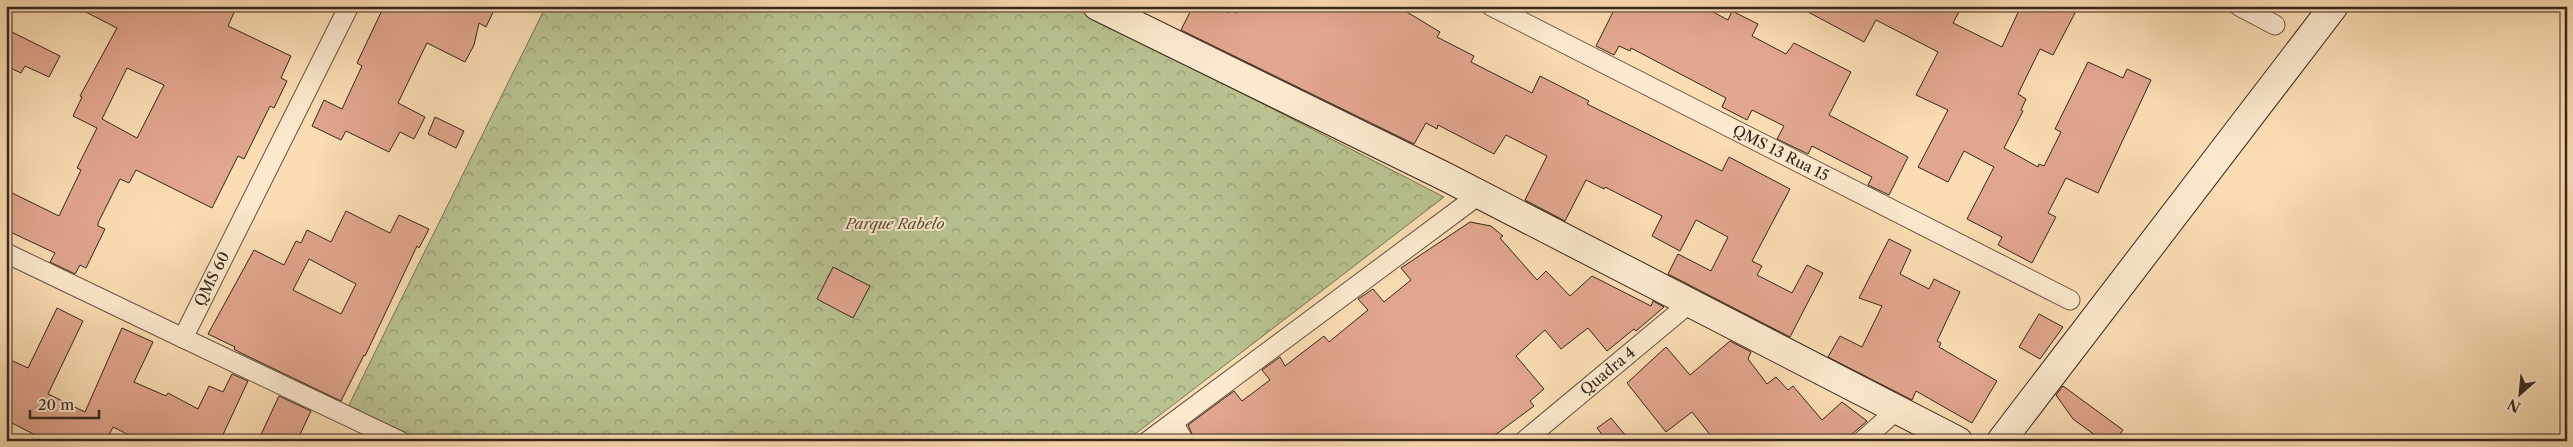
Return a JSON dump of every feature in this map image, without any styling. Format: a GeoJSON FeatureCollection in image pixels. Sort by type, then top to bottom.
{"type":"FeatureCollection","features":[{"type":"Feature","properties":{"kind":"street","name":"QMS 60"},"geometry":{"type":"LineString","coordinates":[[183,338],[349,6]]}},
{"type":"Feature","properties":{"kind":"street"},"geometry":{"type":"LineString","coordinates":[[1097,6],[1480,194],[1958,441]]}},
{"type":"Feature","properties":{"kind":"street","name":"QMS 13 Rua 15"},"geometry":{"type":"LineString","coordinates":[[1491,6],[2070,300]]}},
{"type":"Feature","properties":{"kind":"street"},"geometry":{"type":"LineString","coordinates":[[2239,6],[2275,25]]}},
{"type":"Feature","properties":{"kind":"street"},"geometry":{"type":"LineString","coordinates":[[2001,441],[2334,6]]}},
{"type":"Feature","properties":{"kind":"street"},"geometry":{"type":"LineString","coordinates":[[1148,441],[1480,194]]}},
{"type":"Feature","properties":{"kind":"street"},"geometry":{"type":"LineString","coordinates":[[6,253],[400,441]]}},
{"type":"Feature","properties":{"kind":"street","name":"Quadra 4"},"geometry":{"type":"LineString","coordinates":[[1524,441],[1691,302]]}},
{"type":"Feature","properties":{"kind":"street"},"geometry":{"type":"LineString","coordinates":[[1862,441],[1898,409]]}},
{"type":"Feature","properties":{"kind":"street"},"geometry":{"type":"LineString","coordinates":[[1173,423],[1184,441]]}},
{"type":"Feature","properties":{"kind":"green space","name":"Parque Rabelo"},"geometry":{"type":"Polygon","coordinates":[[[546,6],[1073,6],[1444,197],[1126,441],[406,441],[346,411],[546,6]]]}},
{"type":"Feature","properties":{"kind":"building"},"geometry":{"type":"Polygon","coordinates":[[[74,6],[237,6],[228,26],[291,56],[281,78],[287,81],[274,108],[270,106],[244,159],[238,156],[212,208],[136,170],[129,183],[120,179],[98,223],[98,226],[105,229],[86,268],[80,265],[75,274],[50,262],[55,253],[6,230],[6,190],[59,216],[81,170],[77,168],[97,128],[73,116],[82,97],[80,96],[117,28],[74,6]],[[127,68],[102,119],[137,138],[164,85],[127,68]]]}},
{"type":"Feature","properties":{"kind":"building"},"geometry":{"type":"Polygon","coordinates":[[[384,6],[496,6],[486,27],[479,23],[474,45],[465,62],[427,43],[398,103],[425,117],[414,139],[400,132],[389,152],[346,131],[341,140],[312,126],[324,100],[342,109],[362,66],[357,63],[384,6]]]}},
{"type":"Feature","properties":{"kind":"building"},"geometry":{"type":"Polygon","coordinates":[[[1193,6],[1216,6],[1229,13],[1230,10],[1237,13],[1241,6],[1397,6],[1440,32],[1437,37],[1474,56],[1471,62],[1532,93],[1540,76],[1589,101],[1587,104],[1722,171],[1729,157],[1790,189],[1752,261],[1762,266],[1757,275],[1792,293],[1807,265],[1823,273],[1790,337],[1668,274],[1678,254],[1711,271],[1728,237],[1696,220],[1680,251],[1652,236],[1662,216],[1605,187],[1604,189],[1586,180],[1565,221],[1525,200],[1547,156],[1506,135],[1494,154],[1438,125],[1437,129],[1426,123],[1414,144],[1181,30],[1193,6]]]}},
{"type":"Feature","properties":{"kind":"building"},"geometry":{"type":"Polygon","coordinates":[[[1616,6],[1702,6],[1728,20],[1732,11],[1758,24],[1752,36],[1786,54],[1794,43],[1851,72],[1829,115],[1908,157],[1889,195],[1868,185],[1872,177],[1812,146],[1808,154],[1777,139],[1784,126],[1752,110],[1747,120],[1722,107],[1726,98],[1631,48],[1630,51],[1619,46],[1614,55],[1596,46],[1616,6]]]}},
{"type":"Feature","properties":{"kind":"building"},"geometry":{"type":"Polygon","coordinates":[[[1797,6],[1962,6],[1953,23],[2002,47],[2021,6],[2062,6],[2075,13],[2053,55],[2040,49],[2018,94],[2026,99],[2021,110],[2023,111],[2004,148],[2038,167],[2039,164],[2044,166],[2061,132],[2055,129],[2088,62],[2123,78],[2127,69],[2151,80],[2098,193],[2066,178],[2048,213],[2056,217],[2032,263],[1998,245],[2002,237],[1967,219],[1994,167],[1964,151],[1948,182],[1918,167],[1948,110],[1916,95],[1938,52],[1876,20],[1864,42],[1797,6]]]}},
{"type":"Feature","properties":{"kind":"building"},"geometry":{"type":"Polygon","coordinates":[[[6,29],[60,56],[49,77],[25,66],[21,73],[6,66],[6,29]]]}},
{"type":"Feature","properties":{"kind":"building"},"geometry":{"type":"Polygon","coordinates":[[[435,117],[464,131],[456,148],[428,134],[435,117]]]}},
{"type":"Feature","properties":{"kind":"building"},"geometry":{"type":"Polygon","coordinates":[[[346,211],[390,233],[399,215],[429,229],[419,248],[417,246],[365,356],[341,401],[241,353],[234,349],[235,347],[208,334],[254,250],[284,265],[296,241],[301,243],[307,230],[331,242],[346,211]],[[309,259],[293,290],[341,314],[356,284],[309,259]]]}},
{"type":"Feature","properties":{"kind":"building"},"geometry":{"type":"Polygon","coordinates":[[[1470,222],[1491,226],[1503,236],[1500,238],[1537,280],[1546,271],[1570,296],[1592,276],[1651,306],[1653,301],[1664,307],[1636,331],[1634,329],[1607,351],[1588,328],[1561,349],[1545,330],[1516,356],[1544,389],[1530,401],[1534,406],[1487,441],[1195,441],[1188,425],[1234,391],[1242,401],[1270,380],[1262,370],[1280,357],[1285,366],[1324,336],[1329,342],[1368,310],[1358,299],[1373,289],[1384,302],[1411,280],[1401,268],[1470,222]]]}},
{"type":"Feature","properties":{"kind":"building"},"geometry":{"type":"Polygon","coordinates":[[[1889,239],[1911,250],[1900,274],[1929,289],[1934,279],[1960,292],[1937,341],[1941,343],[1939,347],[1997,381],[1972,423],[1916,391],[1912,400],[1828,357],[1840,336],[1862,347],[1882,306],[1859,298],[1889,239]]]}},
{"type":"Feature","properties":{"kind":"building"},"geometry":{"type":"Polygon","coordinates":[[[833,267],[870,286],[853,318],[817,299],[833,267]]]}},
{"type":"Feature","properties":{"kind":"building"},"geometry":{"type":"Polygon","coordinates":[[[57,308],[83,321],[48,394],[85,412],[122,328],[153,342],[134,382],[166,396],[168,393],[198,409],[209,386],[223,392],[232,374],[248,381],[220,441],[141,441],[113,427],[106,441],[47,441],[6,420],[6,358],[28,368],[57,308]]]}},
{"type":"Feature","properties":{"kind":"building"},"geometry":{"type":"Polygon","coordinates":[[[2039,314],[2063,327],[2040,359],[2019,347],[2039,314]]]}},
{"type":"Feature","properties":{"kind":"building"},"geometry":{"type":"Polygon","coordinates":[[[1730,341],[1751,352],[1748,359],[1767,384],[1776,377],[1788,390],[1793,386],[1822,420],[1842,402],[1867,421],[1844,441],[1715,441],[1692,412],[1666,432],[1627,383],[1666,347],[1690,375],[1730,341]]]}},
{"type":"Feature","properties":{"kind":"building"},"geometry":{"type":"Polygon","coordinates":[[[2063,386],[2123,430],[2115,441],[2103,441],[2073,419],[2056,395],[2063,386]]]}},
{"type":"Feature","properties":{"kind":"building"},"geometry":{"type":"Polygon","coordinates":[[[279,396],[311,411],[297,441],[258,441],[279,396]]]}},
{"type":"Feature","properties":{"kind":"building"},"geometry":{"type":"Polygon","coordinates":[[[1611,418],[1630,441],[1607,441],[1597,428],[1611,418]]]}}]}
